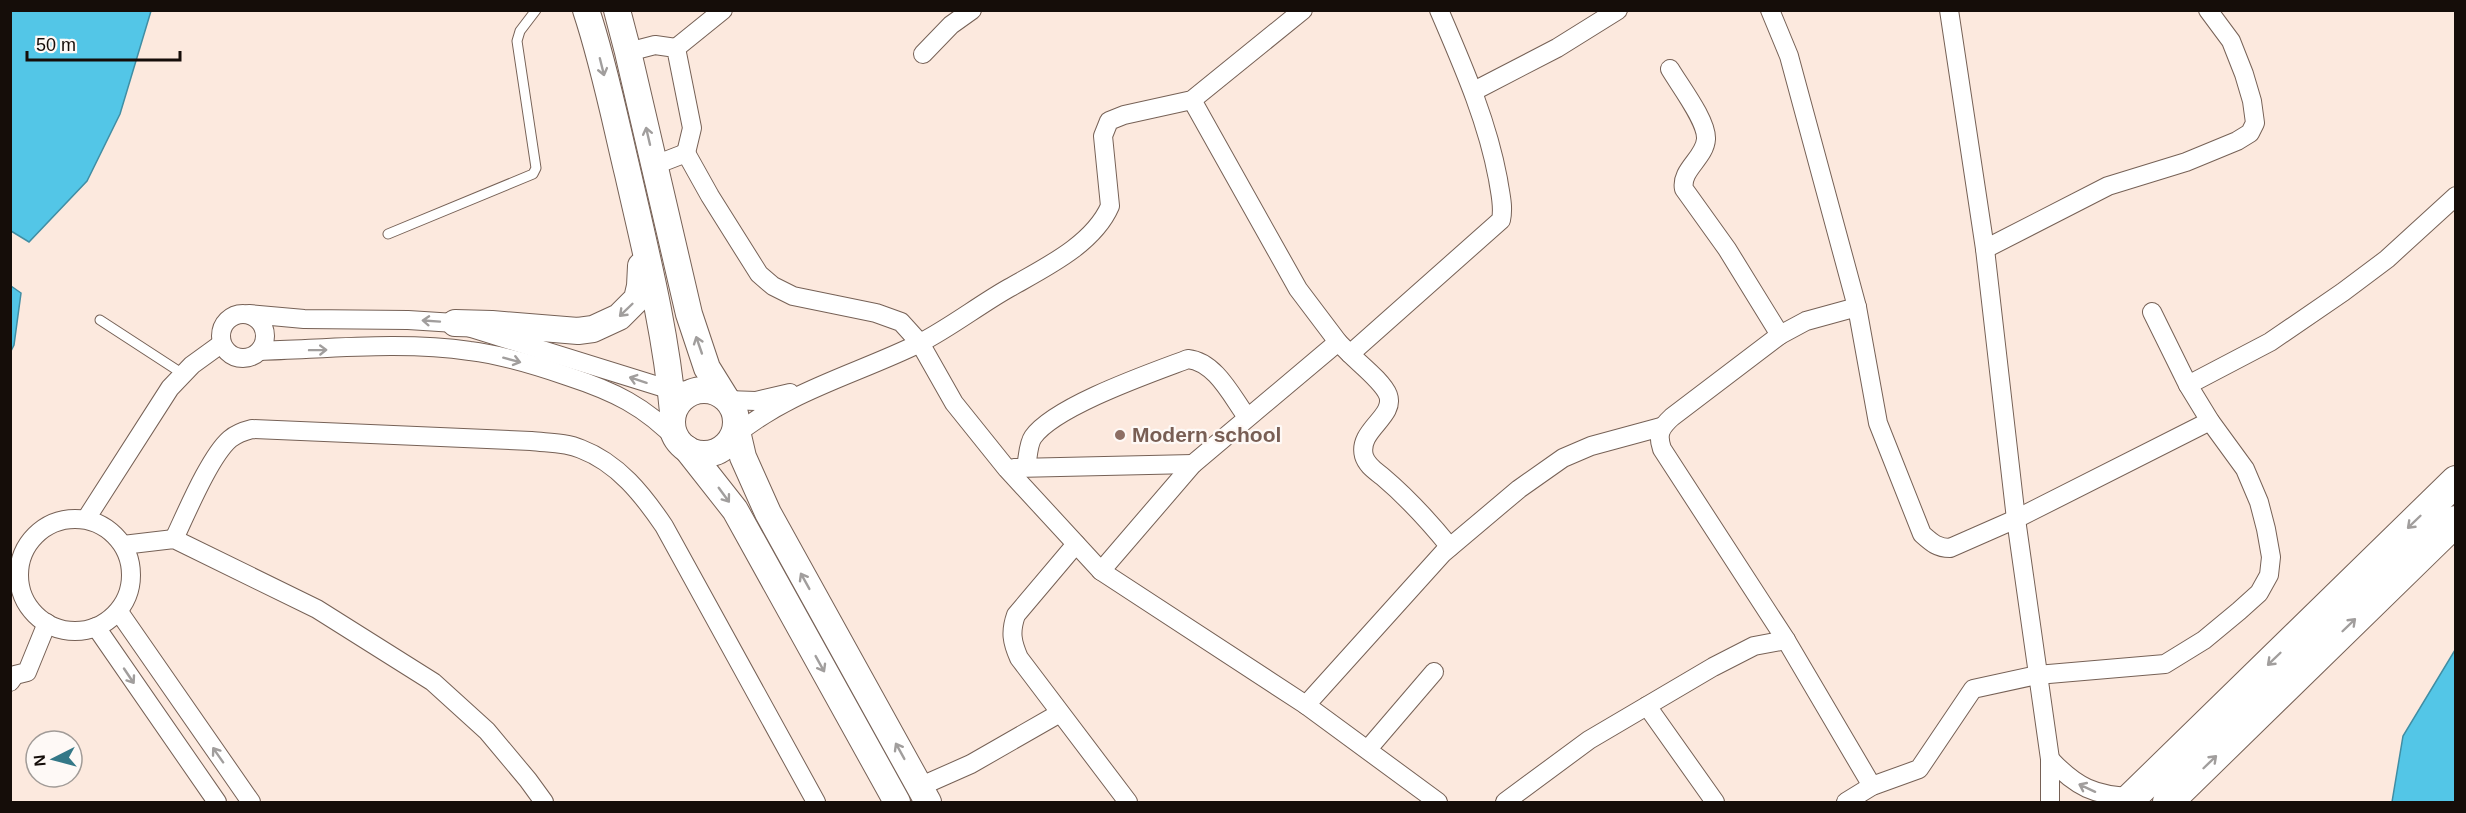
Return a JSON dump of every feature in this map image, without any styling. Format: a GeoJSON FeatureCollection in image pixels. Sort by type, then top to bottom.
{"type":"FeatureCollection","features":[{"type":"Feature","properties":{"kind":"highway"},"geometry":{"type":"LineString","coordinates":[[2130,800],[2456,481]]}},
{"type":"Feature","properties":{"kind":"highway"},"geometry":{"type":"LineString","coordinates":[[2168,802],[2456,521]]}},
{"type":"Feature","properties":{"kind":"main road"},"geometry":{"type":"LineString","coordinates":[[586,10],[609,92],[680,398],[673,433],[735,510],[897,802]]}},
{"type":"Feature","properties":{"kind":"main road"},"geometry":{"type":"LineString","coordinates":[[617,10],[699,346],[707,368],[735,416],[735,432],[742,457],[768,513],[924,795]]}},
{"type":"Feature","properties":{"kind":"main road"},"geometry":{"type":"LineString","coordinates":[[455,323],[578,331],[607,324],[624,313],[637,299],[640,286],[642,236]]}},
{"type":"Feature","properties":{"kind":"main road"},"geometry":{"type":"LineString","coordinates":[[680,398],[705,389],[726,399]]}},
{"type":"Feature","properties":{"kind":"main road"},"geometry":{"type":"LineString","coordinates":[[683,446],[696,454],[717,452],[726,446],[735,432]]}},
{"type":"Feature","properties":{"kind":"street"},"geometry":{"type":"LineString","coordinates":[[628,52],[655,45],[676,48],[723,10]]}},
{"type":"Feature","properties":{"kind":"street"},"geometry":{"type":"LineString","coordinates":[[923,54],[951,25],[972,10]]}},
{"type":"Feature","properties":{"kind":"street"},"geometry":{"type":"LineString","coordinates":[[735,432],[813,388],[920,343],[1059,258],[1085,239],[1098,225],[1110,206],[1111,195],[1103,136],[1109,121],[1124,115],[1192,100],[1303,10]]}},
{"type":"Feature","properties":{"kind":"street"},"geometry":{"type":"LineString","coordinates":[[1101,571],[1192,464],[1247,417],[1344,348],[1501,220],[1503,210],[1495,163],[1474,91],[1439,10]]}},
{"type":"Feature","properties":{"kind":"street"},"geometry":{"type":"LineString","coordinates":[[1474,91],[1557,48],[1618,10]]}},
{"type":"Feature","properties":{"kind":"street"},"geometry":{"type":"LineString","coordinates":[[1770,10],[1790,56],[1857,307],[1878,423],[1922,534],[1932,544],[1950,548],[2016,519],[2210,421]]}},
{"type":"Feature","properties":{"kind":"street"},"geometry":{"type":"LineString","coordinates":[[1949,10],[1985,249],[2016,519],[2050,759],[2050,802]]}},
{"type":"Feature","properties":{"kind":"street"},"geometry":{"type":"LineString","coordinates":[[1985,249],[2108,186],[2186,162],[2250,134],[2255,123],[2252,101],[2244,74],[2231,41],[2208,10]]}},
{"type":"Feature","properties":{"kind":"street"},"geometry":{"type":"LineString","coordinates":[[676,48],[692,128],[686,153],[759,274],[773,286],[793,296],[876,313],[901,322],[920,343],[954,403],[1017,468],[1076,544],[1101,571],[1306,705],[1438,802]]}},
{"type":"Feature","properties":{"kind":"street"},"geometry":{"type":"LineString","coordinates":[[1670,69],[1705,132],[1703,150],[1684,179],[1684,189],[1727,249],[1780,335]]}},
{"type":"Feature","properties":{"kind":"street"},"geometry":{"type":"LineString","coordinates":[[1192,100],[1298,289],[1344,348],[1385,389],[1389,397],[1389,405],[1368,434],[1363,446],[1368,465],[1413,503],[1450,547]]}},
{"type":"Feature","properties":{"kind":"street"},"geometry":{"type":"LineString","coordinates":[[655,165],[686,153]]}},
{"type":"Feature","properties":{"kind":"street"},"geometry":{"type":"LineString","coordinates":[[2188,386],[2270,342],[2343,292],[2387,260],[2456,195]]}},
{"type":"Feature","properties":{"kind":"street"},"geometry":{"type":"LineString","coordinates":[[1306,705],[1450,547],[1519,489],[1563,458],[1591,446],[1661,428],[1715,382],[1780,335],[1806,321],[1857,307]]}},
{"type":"Feature","properties":{"kind":"street"},"geometry":{"type":"LineString","coordinates":[[1846,802],[1872,786],[1919,769],[1973,689],[2037,675],[2165,664],[2204,640],[2259,593],[2269,575],[2271,557],[2259,502],[2245,469],[2188,386],[2152,312]]}},
{"type":"Feature","properties":{"kind":"street"},"geometry":{"type":"LineString","coordinates":[[249,314],[261,322],[266,337],[260,351],[254,356],[238,358],[225,350],[221,344],[221,330],[229,318],[235,315],[249,314],[304,319],[455,323],[680,398]]}},
{"type":"Feature","properties":{"kind":"street"},"geometry":{"type":"LineString","coordinates":[[86,519],[140,439],[159,404],[183,374],[221,344]]}},
{"type":"Feature","properties":{"kind":"street"},"geometry":{"type":"LineString","coordinates":[[260,351],[422,347],[492,355],[556,372],[614,393],[660,422],[683,446]]}},
{"type":"Feature","properties":{"kind":"street"},"geometry":{"type":"LineString","coordinates":[[1017,468],[1031,439],[1041,427],[1057,416],[1122,384],[1188,359],[1197,360],[1208,366],[1247,417]]}},
{"type":"Feature","properties":{"kind":"street"},"geometry":{"type":"LineString","coordinates":[[726,399],[756,401],[813,388]]}},
{"type":"Feature","properties":{"kind":"street"},"geometry":{"type":"LineString","coordinates":[[1661,428],[1658,437],[1662,449],[1786,640],[1872,786]]}},
{"type":"Feature","properties":{"kind":"street"},"geometry":{"type":"LineString","coordinates":[[174,539],[196,492],[222,448],[231,438],[252,429],[531,441],[558,443],[580,448],[625,477],[648,502],[664,526],[816,802]]}},
{"type":"Feature","properties":{"kind":"street"},"geometry":{"type":"LineString","coordinates":[[1017,468],[1192,464]]}},
{"type":"Feature","properties":{"kind":"street"},"geometry":{"type":"LineString","coordinates":[[68,518],[86,519],[105,526],[123,545],[130,564],[130,588],[119,612],[96,627],[67,630],[47,623],[32,610],[20,586],[20,567],[27,545],[40,530],[49,524],[68,518]]}},
{"type":"Feature","properties":{"kind":"street"},"geometry":{"type":"LineString","coordinates":[[123,545],[174,539],[317,609],[433,682],[487,731],[544,802]]}},
{"type":"Feature","properties":{"kind":"street"},"geometry":{"type":"LineString","coordinates":[[1076,544],[1016,615],[1012,629],[1012,644],[1019,658],[1128,802]]}},
{"type":"Feature","properties":{"kind":"street"},"geometry":{"type":"LineString","coordinates":[[119,612],[252,802]]}},
{"type":"Feature","properties":{"kind":"street"},"geometry":{"type":"LineString","coordinates":[[10,682],[15,675],[27,672],[47,623]]}},
{"type":"Feature","properties":{"kind":"street"},"geometry":{"type":"LineString","coordinates":[[96,627],[217,802]]}},
{"type":"Feature","properties":{"kind":"street"},"geometry":{"type":"LineString","coordinates":[[1505,802],[1590,740],[1647,706],[1754,646],[1786,640]]}},
{"type":"Feature","properties":{"kind":"street"},"geometry":{"type":"LineString","coordinates":[[1368,749],[1434,672]]}},
{"type":"Feature","properties":{"kind":"street"},"geometry":{"type":"LineString","coordinates":[[1647,706],[1715,802]]}},
{"type":"Feature","properties":{"kind":"street"},"geometry":{"type":"LineString","coordinates":[[924,795],[971,764],[1060,713]]}},
{"type":"Feature","properties":{"kind":"street"},"geometry":{"type":"LineString","coordinates":[[2050,759],[2066,777],[2086,789],[2130,800]]}},
{"type":"Feature","properties":{"kind":"lane"},"geometry":{"type":"LineString","coordinates":[[388,234],[533,174],[536,168],[517,41],[520,31],[536,10]]}},
{"type":"Feature","properties":{"kind":"lane"},"geometry":{"type":"LineString","coordinates":[[100,320],[183,374]]}},
{"type":"Feature","properties":{"kind":"water"},"geometry":{"type":"Polygon","coordinates":[[[10,11],[151,11],[120,114],[87,181],[29,242],[11,231],[10,11]]]}},
{"type":"Feature","properties":{"kind":"water"},"geometry":{"type":"Polygon","coordinates":[[[11,286],[21,293],[14,345],[11,351],[11,286]]]}},
{"type":"Feature","properties":{"kind":"water"},"geometry":{"type":"Polygon","coordinates":[[[2455,650],[2455,802],[2392,802],[2403,736],[2455,650]]]}},
{"type":"Feature","properties":{"kind":"place","name":"Modern school"},"geometry":{"type":"Point","coordinates":[1120,435]}}]}
